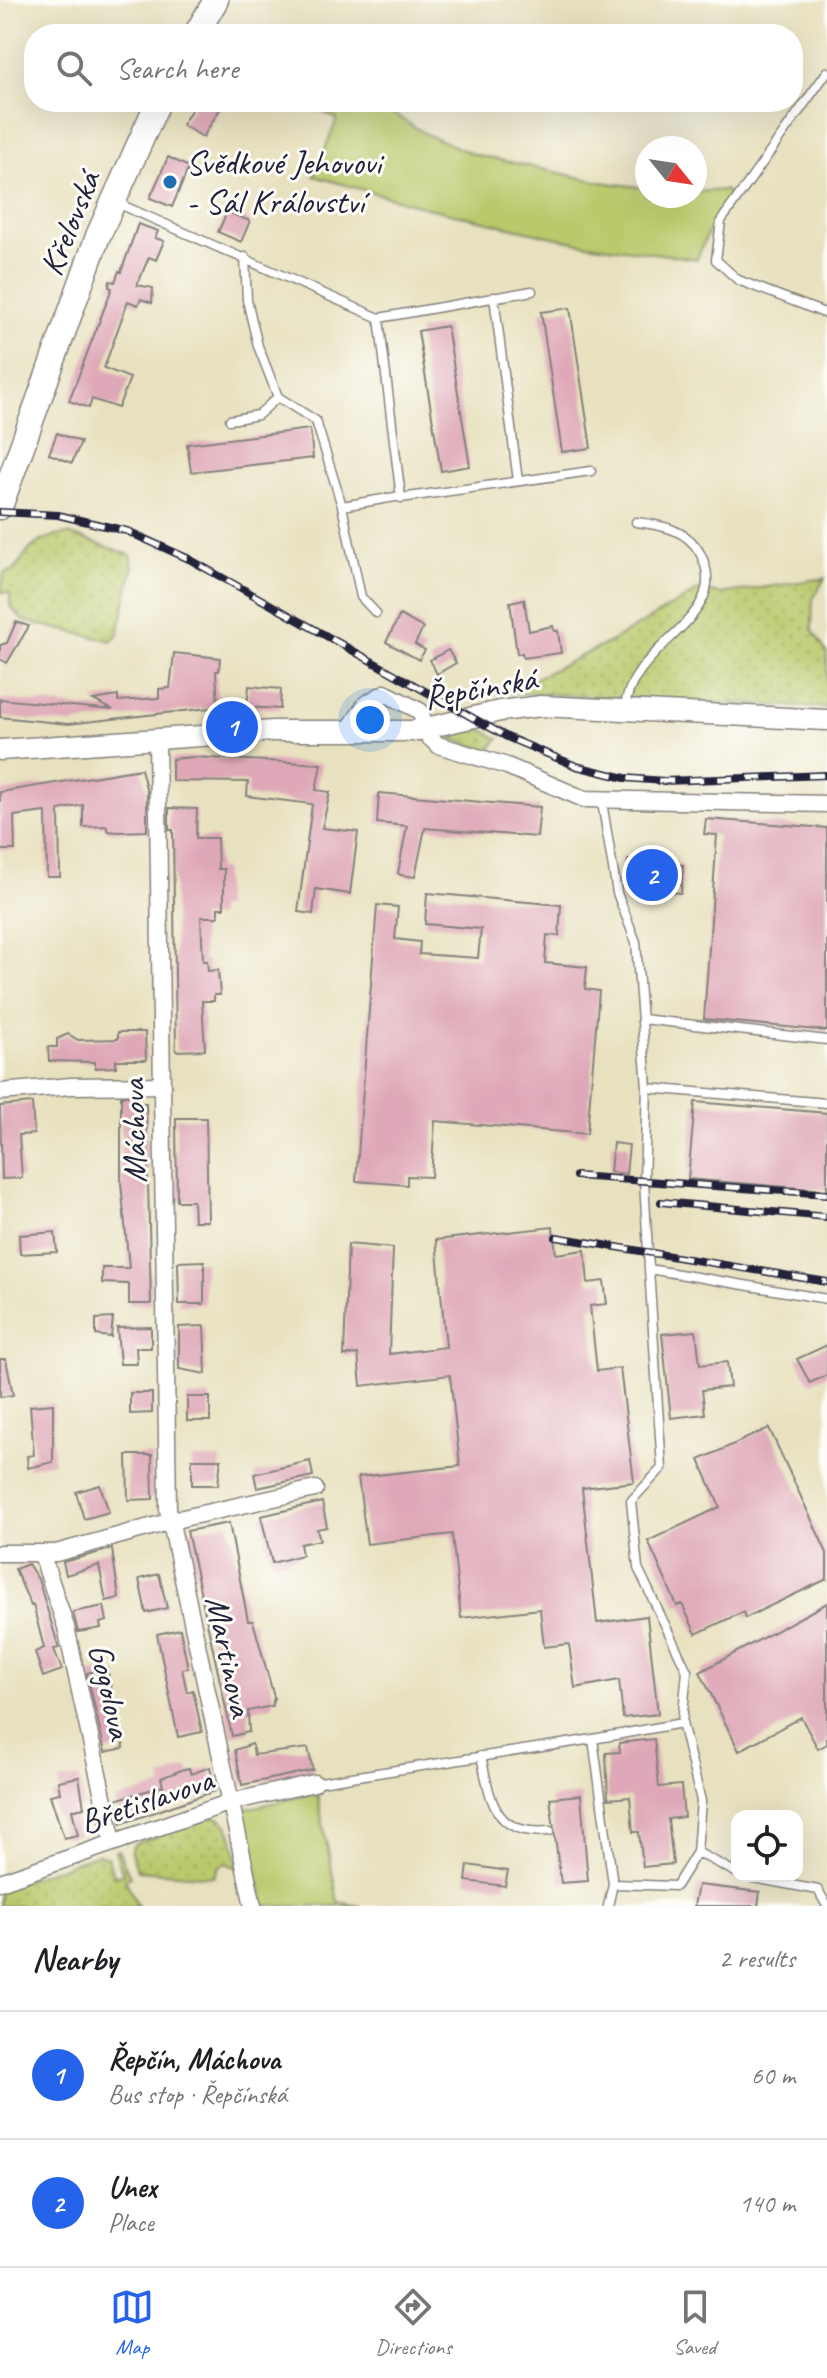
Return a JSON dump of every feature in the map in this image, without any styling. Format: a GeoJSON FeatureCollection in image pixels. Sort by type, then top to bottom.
{"type":"FeatureCollection","features":[{"type":"Feature","properties":{"kind":"main road"},"geometry":{"type":"LineString","coordinates":[[202,24],[216,0]]}},
{"type":"Feature","properties":{"kind":"main road","name":"Křelovská"},"geometry":{"type":"LineString","coordinates":[[0,507],[113,201],[153,112]]}},
{"type":"Feature","properties":{"kind":"street"},"geometry":{"type":"LineString","coordinates":[[348,731],[366,704],[385,693],[414,706],[433,741],[445,749],[507,766],[584,799],[602,802],[827,804]]}},
{"type":"Feature","properties":{"kind":"street","name":"Řepčínská"},"geometry":{"type":"LineString","coordinates":[[0,750],[157,746],[273,731],[426,729],[520,708],[625,707],[827,720]]}},
{"type":"Feature","properties":{"kind":"street","name":"Máchova"},"geometry":{"type":"LineString","coordinates":[[157,746],[171,1522]]}},
{"type":"Feature","properties":{"kind":"street"},"geometry":{"type":"LineString","coordinates":[[0,1092],[71,1086],[163,1085]]}},
{"type":"Feature","properties":{"kind":"street"},"geometry":{"type":"LineString","coordinates":[[0,1553],[42,1555],[315,1489]]}},
{"type":"Feature","properties":{"kind":"street","name":"Martinova"},"geometry":{"type":"LineString","coordinates":[[171,1522],[253,1906]]}},
{"type":"Feature","properties":{"kind":"street","name":"Gogolova"},"geometry":{"type":"LineString","coordinates":[[42,1555],[66,1627],[113,1842]]}},
{"type":"Feature","properties":{"kind":"street","name":"Břetislavova"},"geometry":{"type":"LineString","coordinates":[[0,1882],[231,1802],[314,1783]]}},
{"type":"Feature","properties":{"kind":"lane"},"geometry":{"type":"LineString","coordinates":[[803,106],[827,72]]}},
{"type":"Feature","properties":{"kind":"lane"},"geometry":{"type":"LineString","coordinates":[[799,112],[721,221],[716,260],[738,280],[827,314]]}},
{"type":"Feature","properties":{"kind":"lane"},"geometry":{"type":"LineString","coordinates":[[113,201],[379,318],[532,291]]}},
{"type":"Feature","properties":{"kind":"lane"},"geometry":{"type":"LineString","coordinates":[[245,257],[247,300],[258,346],[278,397],[316,421],[342,506],[361,597],[376,613]]}},
{"type":"Feature","properties":{"kind":"lane"},"geometry":{"type":"LineString","coordinates":[[494,297],[518,481]]}},
{"type":"Feature","properties":{"kind":"lane"},"geometry":{"type":"LineString","coordinates":[[379,318],[401,496]]}},
{"type":"Feature","properties":{"kind":"lane"},"geometry":{"type":"LineString","coordinates":[[230,420],[258,415],[278,397]]}},
{"type":"Feature","properties":{"kind":"lane"},"geometry":{"type":"LineString","coordinates":[[342,506],[591,471]]}},
{"type":"Feature","properties":{"kind":"lane"},"geometry":{"type":"LineString","coordinates":[[625,707],[636,671],[694,615],[704,598],[707,582],[703,559],[691,540],[671,528],[636,522]]}},
{"type":"Feature","properties":{"kind":"lane"},"geometry":{"type":"LineString","coordinates":[[602,802],[617,893],[636,942],[647,1088],[644,1181],[662,1468],[631,1501],[638,1568],[687,1671],[682,1723],[701,1801],[697,1852],[676,1886],[613,1884]]}},
{"type":"Feature","properties":{"kind":"lane"},"geometry":{"type":"LineString","coordinates":[[642,1019],[827,1040]]}},
{"type":"Feature","properties":{"kind":"lane"},"geometry":{"type":"LineString","coordinates":[[647,1088],[827,1103]]}},
{"type":"Feature","properties":{"kind":"lane"},"geometry":{"type":"LineString","coordinates":[[649,1269],[827,1299]]}},
{"type":"Feature","properties":{"kind":"lane"},"geometry":{"type":"LineString","coordinates":[[314,1783],[682,1723]]}},
{"type":"Feature","properties":{"kind":"lane"},"geometry":{"type":"LineString","coordinates":[[593,1739],[613,1884],[608,1906]]}},
{"type":"Feature","properties":{"kind":"lane"},"geometry":{"type":"LineString","coordinates":[[481,1756],[491,1802],[504,1820],[528,1831],[550,1831]]}},
{"type":"Feature","properties":{"kind":"lane"},"geometry":{"type":"LineString","coordinates":[[697,1852],[731,1870]]}},
{"type":"Feature","properties":{"kind":"lane"},"geometry":{"type":"LineString","coordinates":[[775,1882],[818,1890],[827,1906]]}},
{"type":"Feature","properties":{"kind":"green space"},"geometry":{"type":"Polygon","coordinates":[[[323,112],[390,112],[426,134],[473,154],[635,186],[635,208],[707,208],[707,191],[725,190],[730,195],[712,223],[697,259],[579,243],[428,208],[314,176],[337,119],[323,112]]]}},
{"type":"Feature","properties":{"kind":"green space"},"geometry":{"type":"Polygon","coordinates":[[[68,534],[131,555],[133,567],[118,634],[111,641],[24,621],[10,606],[10,593],[1,592],[4,573],[15,570],[30,549],[43,540],[68,534]]]}},
{"type":"Feature","properties":{"kind":"green space"},"geometry":{"type":"Polygon","coordinates":[[[825,578],[813,599],[812,629],[827,653],[827,708],[507,692],[608,643],[699,590],[720,594],[825,578]]]}},
{"type":"Feature","properties":{"kind":"green space"},"geometry":{"type":"Polygon","coordinates":[[[478,727],[499,739],[489,750],[452,739],[455,732],[478,727]]]}},
{"type":"Feature","properties":{"kind":"green space"},"geometry":{"type":"Polygon","coordinates":[[[317,1793],[338,1902],[361,1906],[265,1906],[241,1810],[317,1793]]]}},
{"type":"Feature","properties":{"kind":"green space"},"geometry":{"type":"Polygon","coordinates":[[[214,1816],[230,1831],[238,1868],[225,1863],[219,1866],[214,1877],[138,1871],[131,1853],[134,1844],[214,1816]]]}},
{"type":"Feature","properties":{"kind":"green space"},"geometry":{"type":"Polygon","coordinates":[[[118,1850],[130,1876],[125,1879],[138,1906],[0,1906],[0,1889],[98,1854],[108,1857],[113,1876],[123,1874],[115,1851],[118,1850]]]}},
{"type":"Feature","properties":{"kind":"building"},"geometry":{"type":"Polygon","coordinates":[[[190,112],[218,112],[203,137],[182,125],[190,112]]]}},
{"type":"Feature","properties":{"kind":"building","name":"Svědkové Jehovovi - Sál Království"},"geometry":{"type":"Polygon","coordinates":[[[168,157],[189,167],[172,207],[150,198],[168,157]]]}},
{"type":"Feature","properties":{"kind":"building"},"geometry":{"type":"Polygon","coordinates":[[[227,212],[250,221],[241,242],[218,232],[227,212]]]}},
{"type":"Feature","properties":{"kind":"building"},"geometry":{"type":"Polygon","coordinates":[[[138,224],[158,231],[155,238],[164,241],[156,260],[149,257],[137,285],[153,288],[152,303],[141,299],[138,305],[128,301],[104,368],[130,378],[118,408],[92,399],[89,408],[69,401],[112,288],[109,287],[110,281],[115,282],[121,272],[138,224]]]}},
{"type":"Feature","properties":{"kind":"building"},"geometry":{"type":"Polygon","coordinates":[[[570,308],[591,448],[562,452],[541,312],[570,308]]]}},
{"type":"Feature","properties":{"kind":"building"},"geometry":{"type":"Polygon","coordinates":[[[447,326],[470,466],[441,471],[418,331],[447,326]]]}},
{"type":"Feature","properties":{"kind":"building"},"geometry":{"type":"Polygon","coordinates":[[[310,429],[313,458],[191,472],[187,444],[310,429]]]}},
{"type":"Feature","properties":{"kind":"building"},"geometry":{"type":"Polygon","coordinates":[[[57,433],[81,442],[72,463],[49,454],[57,433]]]}},
{"type":"Feature","properties":{"kind":"building"},"geometry":{"type":"Polygon","coordinates":[[[524,599],[529,631],[553,626],[554,631],[558,631],[561,653],[523,658],[522,653],[517,654],[510,602],[524,599]]]}},
{"type":"Feature","properties":{"kind":"building"},"geometry":{"type":"Polygon","coordinates":[[[400,615],[423,628],[415,644],[425,650],[419,660],[386,642],[400,615]]]}},
{"type":"Feature","properties":{"kind":"building"},"geometry":{"type":"Polygon","coordinates":[[[16,622],[29,626],[7,663],[0,659],[0,645],[7,643],[16,622]]]}},
{"type":"Feature","properties":{"kind":"building"},"geometry":{"type":"Polygon","coordinates":[[[448,650],[456,663],[437,674],[430,660],[448,650]]]}},
{"type":"Feature","properties":{"kind":"building"},"geometry":{"type":"Polygon","coordinates":[[[174,653],[220,658],[219,671],[216,671],[218,707],[68,724],[0,717],[0,699],[113,710],[93,700],[118,696],[118,701],[159,698],[159,689],[170,688],[174,653]]]}},
{"type":"Feature","properties":{"kind":"building"},"geometry":{"type":"Polygon","coordinates":[[[249,686],[281,689],[280,709],[247,707],[249,686]]]}},
{"type":"Feature","properties":{"kind":"building"},"geometry":{"type":"Polygon","coordinates":[[[194,757],[321,764],[316,790],[330,792],[322,828],[358,832],[350,894],[316,889],[313,914],[298,912],[312,804],[247,796],[248,782],[172,781],[172,759],[194,757]]]}},
{"type":"Feature","properties":{"kind":"building"},"geometry":{"type":"Polygon","coordinates":[[[141,769],[147,792],[147,831],[118,832],[107,831],[107,826],[83,827],[83,805],[59,810],[60,877],[47,877],[46,812],[14,816],[15,850],[0,850],[0,792],[141,769]]]}},
{"type":"Feature","properties":{"kind":"building"},"geometry":{"type":"Polygon","coordinates":[[[379,793],[540,807],[537,837],[425,828],[415,877],[401,875],[398,873],[407,826],[377,823],[379,793]]]}},
{"type":"Feature","properties":{"kind":"building"},"geometry":{"type":"Polygon","coordinates":[[[169,808],[197,809],[196,838],[217,838],[218,869],[224,869],[224,908],[218,908],[218,917],[201,917],[203,961],[207,961],[208,971],[218,970],[220,995],[214,995],[214,1001],[202,1001],[205,1050],[176,1051],[173,830],[169,830],[169,808]]]}},
{"type":"Feature","properties":{"kind":"building"},"geometry":{"type":"Polygon","coordinates":[[[706,819],[827,828],[827,1031],[704,1019],[717,835],[704,834],[706,819]]]}},
{"type":"Feature","properties":{"kind":"building"},"geometry":{"type":"Polygon","coordinates":[[[628,860],[683,865],[681,893],[625,889],[628,860]]]}},
{"type":"Feature","properties":{"kind":"building"},"geometry":{"type":"Polygon","coordinates":[[[427,893],[561,905],[559,936],[547,935],[545,963],[587,967],[585,989],[599,991],[587,1134],[435,1121],[431,1177],[407,1176],[407,1185],[356,1181],[377,905],[398,907],[395,939],[420,942],[419,954],[478,958],[481,929],[425,924],[427,893]]]}},
{"type":"Feature","properties":{"kind":"building"},"geometry":{"type":"Polygon","coordinates":[[[118,1032],[145,1032],[146,1060],[116,1060],[116,1067],[95,1068],[95,1062],[49,1061],[48,1047],[57,1047],[57,1039],[68,1034],[78,1040],[118,1039],[118,1032]]]}},
{"type":"Feature","properties":{"kind":"building"},"geometry":{"type":"Polygon","coordinates":[[[121,1096],[139,1096],[139,1103],[146,1103],[151,1304],[129,1304],[129,1284],[102,1283],[102,1268],[129,1268],[121,1182],[121,1096]]]}},
{"type":"Feature","properties":{"kind":"building"},"geometry":{"type":"Polygon","coordinates":[[[695,1102],[827,1113],[827,1190],[688,1179],[695,1102]]]}},
{"type":"Feature","properties":{"kind":"building"},"geometry":{"type":"Polygon","coordinates":[[[32,1103],[34,1134],[19,1135],[22,1178],[2,1179],[0,1106],[32,1103]]]}},
{"type":"Feature","properties":{"kind":"building"},"geometry":{"type":"Polygon","coordinates":[[[176,1118],[206,1118],[208,1221],[194,1221],[193,1201],[177,1201],[176,1118]]]}},
{"type":"Feature","properties":{"kind":"building"},"geometry":{"type":"Polygon","coordinates":[[[613,1143],[629,1145],[626,1174],[610,1172],[613,1143]]]}},
{"type":"Feature","properties":{"kind":"building"},"geometry":{"type":"Polygon","coordinates":[[[553,1227],[556,1254],[585,1250],[588,1283],[604,1281],[607,1304],[590,1306],[597,1371],[620,1368],[634,1482],[582,1488],[597,1623],[647,1616],[658,1714],[623,1718],[619,1680],[575,1688],[569,1644],[544,1647],[540,1609],[461,1618],[452,1534],[367,1544],[358,1477],[460,1466],[450,1375],[361,1386],[358,1354],[344,1356],[348,1244],[393,1248],[389,1354],[446,1347],[436,1240],[553,1227]]]}},
{"type":"Feature","properties":{"kind":"building"},"geometry":{"type":"Polygon","coordinates":[[[55,1232],[57,1252],[20,1254],[19,1235],[55,1232]]]}},
{"type":"Feature","properties":{"kind":"building"},"geometry":{"type":"Polygon","coordinates":[[[204,1261],[204,1304],[179,1304],[178,1262],[204,1261]]]}},
{"type":"Feature","properties":{"kind":"building"},"geometry":{"type":"Polygon","coordinates":[[[113,1318],[111,1337],[96,1335],[96,1319],[113,1318]]]}},
{"type":"Feature","properties":{"kind":"building"},"geometry":{"type":"Polygon","coordinates":[[[204,1326],[206,1374],[179,1369],[179,1327],[204,1326]]]}},
{"type":"Feature","properties":{"kind":"building"},"geometry":{"type":"Polygon","coordinates":[[[151,1327],[151,1348],[136,1348],[137,1364],[120,1364],[117,1328],[151,1327]]]}},
{"type":"Feature","properties":{"kind":"building"},"geometry":{"type":"Polygon","coordinates":[[[696,1331],[700,1365],[727,1362],[730,1387],[702,1390],[705,1414],[671,1418],[662,1334],[696,1331]]]}},
{"type":"Feature","properties":{"kind":"building"},"geometry":{"type":"Polygon","coordinates":[[[827,1345],[827,1375],[810,1383],[797,1359],[827,1345]]]}},
{"type":"Feature","properties":{"kind":"building"},"geometry":{"type":"Polygon","coordinates":[[[0,1359],[6,1359],[13,1395],[0,1397],[0,1359]]]}},
{"type":"Feature","properties":{"kind":"building"},"geometry":{"type":"Polygon","coordinates":[[[130,1393],[152,1393],[152,1413],[130,1414],[130,1393]]]}},
{"type":"Feature","properties":{"kind":"building"},"geometry":{"type":"Polygon","coordinates":[[[187,1397],[210,1397],[210,1421],[187,1421],[187,1397]]]}},
{"type":"Feature","properties":{"kind":"building"},"geometry":{"type":"Polygon","coordinates":[[[53,1404],[53,1462],[28,1468],[27,1456],[34,1455],[30,1406],[53,1404]]]}},
{"type":"Feature","properties":{"kind":"building"},"geometry":{"type":"Polygon","coordinates":[[[769,1428],[827,1553],[827,1579],[745,1618],[743,1612],[696,1634],[682,1604],[677,1606],[648,1541],[720,1507],[699,1460],[769,1428]]]}},
{"type":"Feature","properties":{"kind":"building"},"geometry":{"type":"Polygon","coordinates":[[[127,1455],[152,1455],[153,1499],[128,1500],[127,1455]]]}},
{"type":"Feature","properties":{"kind":"building"},"geometry":{"type":"Polygon","coordinates":[[[192,1459],[221,1459],[218,1485],[192,1485],[192,1459]]]}},
{"type":"Feature","properties":{"kind":"building"},"geometry":{"type":"Polygon","coordinates":[[[310,1461],[313,1476],[257,1488],[254,1474],[310,1461]]]}},
{"type":"Feature","properties":{"kind":"building"},"geometry":{"type":"Polygon","coordinates":[[[100,1485],[109,1512],[84,1519],[76,1492],[100,1485]]]}},
{"type":"Feature","properties":{"kind":"building"},"geometry":{"type":"Polygon","coordinates":[[[322,1502],[327,1527],[317,1529],[320,1540],[300,1544],[302,1555],[272,1563],[261,1516],[322,1502]]]}},
{"type":"Feature","properties":{"kind":"building"},"geometry":{"type":"Polygon","coordinates":[[[229,1523],[248,1621],[253,1621],[274,1697],[272,1706],[248,1711],[249,1732],[232,1736],[187,1531],[229,1523]]]}},
{"type":"Feature","properties":{"kind":"building"},"geometry":{"type":"Polygon","coordinates":[[[112,1549],[119,1598],[106,1601],[99,1565],[66,1575],[63,1562],[112,1549]]]}},
{"type":"Feature","properties":{"kind":"building"},"geometry":{"type":"Polygon","coordinates":[[[28,1564],[38,1579],[59,1648],[54,1649],[62,1670],[43,1677],[35,1652],[44,1648],[33,1605],[15,1569],[28,1564]]]}},
{"type":"Feature","properties":{"kind":"building"},"geometry":{"type":"Polygon","coordinates":[[[159,1574],[167,1608],[146,1613],[139,1579],[159,1574]]]}},
{"type":"Feature","properties":{"kind":"building"},"geometry":{"type":"Polygon","coordinates":[[[827,1603],[827,1744],[818,1749],[801,1717],[739,1751],[700,1672],[827,1603]]]}},
{"type":"Feature","properties":{"kind":"building"},"geometry":{"type":"Polygon","coordinates":[[[104,1606],[107,1621],[100,1623],[101,1628],[78,1632],[73,1612],[104,1606]]]}},
{"type":"Feature","properties":{"kind":"building"},"geometry":{"type":"Polygon","coordinates":[[[180,1629],[188,1668],[182,1669],[187,1692],[193,1690],[202,1732],[178,1737],[157,1634],[180,1629]]]}},
{"type":"Feature","properties":{"kind":"building"},"geometry":{"type":"Polygon","coordinates":[[[107,1668],[124,1748],[105,1752],[87,1673],[107,1668]]]}},
{"type":"Feature","properties":{"kind":"building"},"geometry":{"type":"Polygon","coordinates":[[[654,1739],[659,1787],[681,1785],[684,1817],[668,1819],[673,1864],[643,1867],[639,1832],[633,1832],[630,1797],[608,1799],[606,1753],[620,1752],[619,1743],[654,1739]]]}},
{"type":"Feature","properties":{"kind":"building"},"geometry":{"type":"Polygon","coordinates":[[[252,1744],[254,1755],[308,1748],[313,1770],[242,1785],[235,1750],[252,1744]]]}},
{"type":"Feature","properties":{"kind":"building"},"geometry":{"type":"Polygon","coordinates":[[[210,1767],[215,1791],[121,1824],[115,1800],[163,1786],[161,1778],[184,1769],[189,1768],[191,1774],[210,1767]]]}},
{"type":"Feature","properties":{"kind":"building"},"geometry":{"type":"Polygon","coordinates":[[[79,1777],[84,1807],[72,1810],[78,1835],[64,1838],[50,1795],[60,1793],[58,1781],[79,1777]]]}},
{"type":"Feature","properties":{"kind":"building"},"geometry":{"type":"Polygon","coordinates":[[[581,1795],[588,1881],[561,1883],[550,1798],[581,1795]]]}},
{"type":"Feature","properties":{"kind":"building"},"geometry":{"type":"Polygon","coordinates":[[[468,1865],[508,1871],[505,1886],[466,1881],[468,1865]]]}},
{"type":"Feature","properties":{"kind":"building"},"geometry":{"type":"Polygon","coordinates":[[[698,1885],[760,1892],[758,1906],[694,1906],[698,1885]]]}},
{"type":"Feature","properties":{"kind":"railway"},"geometry":{"type":"LineString","coordinates":[[0,512],[58,515],[127,531],[189,559],[507,737],[576,766],[625,778],[664,781],[827,775]]}},
{"type":"Feature","properties":{"kind":"railway"},"geometry":{"type":"LineString","coordinates":[[576,1176],[827,1194]]}},
{"type":"Feature","properties":{"kind":"railway"},"geometry":{"type":"LineString","coordinates":[[661,1202],[827,1217]]}},
{"type":"Feature","properties":{"kind":"railway"},"geometry":{"type":"LineString","coordinates":[[556,1237],[827,1282]]}},
{"type":"Feature","properties":{"kind":"place","name":"Svědkové Jehovovi - Sál Království"},"geometry":{"type":"Point","coordinates":[170,182]}},
{"type":"Feature","properties":{"kind":"place","name":"Řepčín, Máchova"},"geometry":{"type":"Point","coordinates":[232,727]}},
{"type":"Feature","properties":{"kind":"place","name":"Unex"},"geometry":{"type":"Point","coordinates":[652,875]}}]}
